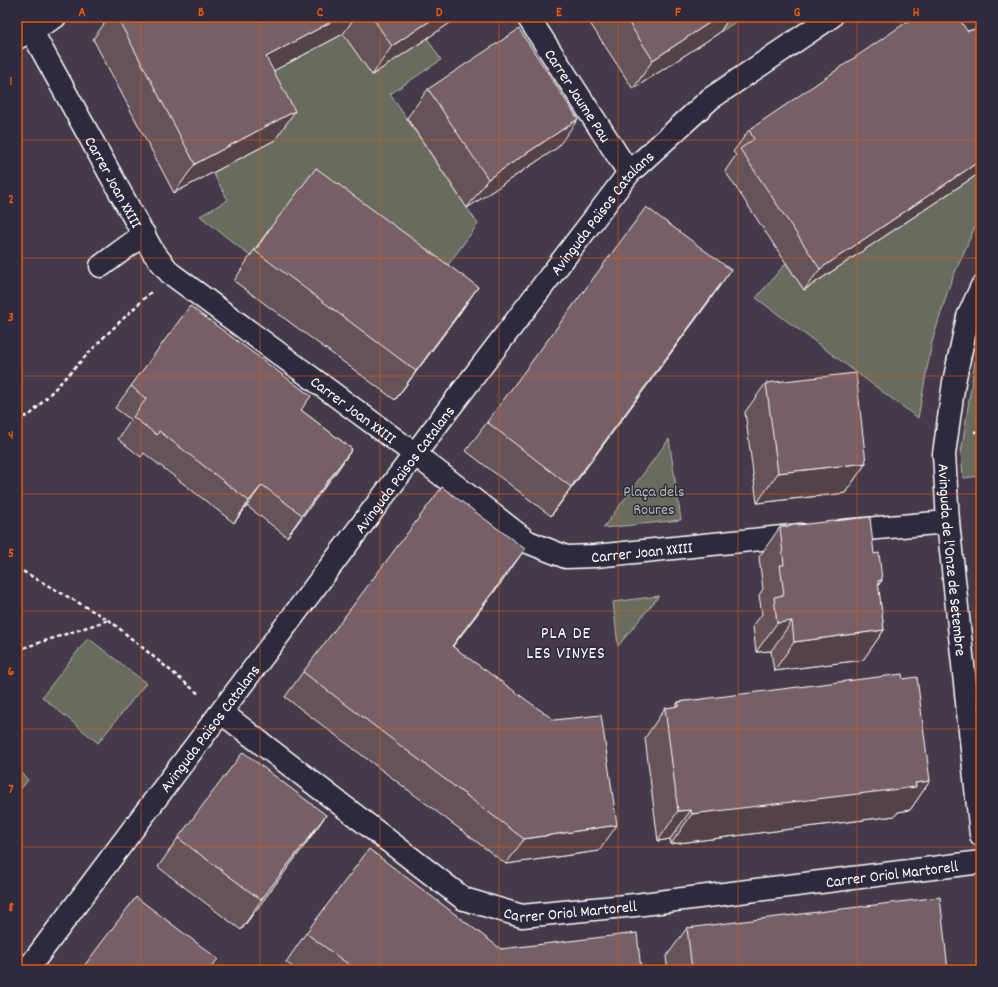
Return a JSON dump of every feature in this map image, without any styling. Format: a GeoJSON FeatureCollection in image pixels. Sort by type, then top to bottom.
{"type":"FeatureCollection","features":[{"type":"Feature","properties":{"kind":"street"},"geometry":{"type":"LineString","coordinates":[[25,28],[55,17]]}},
{"type":"Feature","properties":{"kind":"street","name":"Carrer Jaume Pau"},"geometry":{"type":"LineString","coordinates":[[528,17],[629,173]]}},
{"type":"Feature","properties":{"kind":"street","name":"Avinguda Països Catalans"},"geometry":{"type":"LineString","coordinates":[[27,970],[629,173],[710,99],[831,17]]}},
{"type":"Feature","properties":{"kind":"street","name":"Carrer Joan XXIII"},"geometry":{"type":"LineString","coordinates":[[25,28],[153,252],[170,273],[416,454],[528,542],[566,557],[595,556],[948,522]]}},
{"type":"Feature","properties":{"kind":"street"},"geometry":{"type":"LineString","coordinates":[[101,266],[144,234]]}},
{"type":"Feature","properties":{"kind":"street","name":"Avinguda de l'Onze de Setembre"},"geometry":{"type":"LineString","coordinates":[[981,288],[968,317],[954,382],[945,447],[948,522],[981,835]]}},
{"type":"Feature","properties":{"kind":"street","name":"Carrer Oriol Martorell"},"geometry":{"type":"LineString","coordinates":[[222,713],[464,899],[522,916],[643,904],[981,862]]}},
{"type":"Feature","properties":{"kind":"path"},"geometry":{"type":"LineString","coordinates":[[17,419],[30,415],[102,339],[170,273]]}},
{"type":"Feature","properties":{"kind":"path"},"geometry":{"type":"LineString","coordinates":[[17,568],[109,620],[222,713]]}},
{"type":"Feature","properties":{"kind":"path"},"geometry":{"type":"LineString","coordinates":[[17,650],[109,620]]}},
{"type":"Feature","properties":{"kind":"green space"},"geometry":{"type":"Polygon","coordinates":[[[714,17],[743,17],[719,33],[714,17]]]}},
{"type":"Feature","properties":{"kind":"green space"},"geometry":{"type":"Polygon","coordinates":[[[343,34],[427,38],[441,60],[390,94],[478,224],[445,269],[295,197],[250,256],[200,216],[228,200],[213,173],[245,86],[343,34]]]}},
{"type":"Feature","properties":{"kind":"green space"},"geometry":{"type":"Polygon","coordinates":[[[981,172],[981,213],[950,284],[932,342],[918,418],[756,298],[786,263],[804,290],[981,172]]]}},
{"type":"Feature","properties":{"kind":"green space"},"geometry":{"type":"Polygon","coordinates":[[[975,361],[981,362],[981,476],[963,478],[961,453],[975,361]]]}},
{"type":"Feature","properties":{"kind":"green space","name":"Plaça dels Roures"},"geometry":{"type":"Polygon","coordinates":[[[669,439],[681,520],[603,528],[669,439]]]}},
{"type":"Feature","properties":{"kind":"green space"},"geometry":{"type":"Polygon","coordinates":[[[659,596],[618,646],[613,602],[659,596]]]}},
{"type":"Feature","properties":{"kind":"green space"},"geometry":{"type":"Polygon","coordinates":[[[88,638],[146,683],[98,743],[42,697],[88,638]]]}},
{"type":"Feature","properties":{"kind":"green space"},"geometry":{"type":"Polygon","coordinates":[[[17,769],[28,780],[17,794],[17,769]]]}},
{"type":"Feature","properties":{"kind":"building"},"geometry":{"type":"Polygon","coordinates":[[[117,17],[340,17],[266,57],[295,111],[195,164],[117,17]]]}},
{"type":"Feature","properties":{"kind":"building"},"geometry":{"type":"Polygon","coordinates":[[[372,17],[436,17],[392,46],[372,17]]]}},
{"type":"Feature","properties":{"kind":"building"},"geometry":{"type":"Polygon","coordinates":[[[625,17],[718,17],[653,60],[625,17]]]}},
{"type":"Feature","properties":{"kind":"building"},"geometry":{"type":"Polygon","coordinates":[[[914,17],[958,17],[967,31],[981,28],[981,160],[820,269],[740,149],[754,139],[749,130],[914,17]]]}},
{"type":"Feature","properties":{"kind":"building"},"geometry":{"type":"Polygon","coordinates":[[[519,29],[578,119],[488,179],[428,89],[519,29]]]}},
{"type":"Feature","properties":{"kind":"building"},"geometry":{"type":"Polygon","coordinates":[[[316,168],[478,287],[416,371],[255,251],[271,227],[316,168]]]}},
{"type":"Feature","properties":{"kind":"building"},"geometry":{"type":"Polygon","coordinates":[[[646,207],[731,270],[571,487],[487,422],[646,207]]]}},
{"type":"Feature","properties":{"kind":"building"},"geometry":{"type":"Polygon","coordinates":[[[190,306],[311,396],[301,410],[352,449],[302,515],[262,485],[249,501],[159,431],[157,435],[133,417],[146,399],[131,386],[190,306]]]}},
{"type":"Feature","properties":{"kind":"building"},"geometry":{"type":"Polygon","coordinates":[[[856,373],[866,463],[778,473],[766,383],[856,373]]]}},
{"type":"Feature","properties":{"kind":"building"},"geometry":{"type":"Polygon","coordinates":[[[442,487],[525,549],[452,646],[554,720],[601,715],[617,825],[524,839],[303,672],[442,487]]]}},
{"type":"Feature","properties":{"kind":"building"},"geometry":{"type":"Polygon","coordinates":[[[870,517],[874,554],[879,553],[882,580],[878,581],[884,630],[794,642],[792,621],[777,623],[774,597],[784,595],[780,565],[784,565],[780,527],[870,517]]]}},
{"type":"Feature","properties":{"kind":"building"},"geometry":{"type":"Polygon","coordinates":[[[902,674],[903,679],[917,677],[930,781],[915,783],[916,787],[692,814],[691,810],[678,811],[665,708],[679,706],[678,702],[902,674]]]}},
{"type":"Feature","properties":{"kind":"building"},"geometry":{"type":"Polygon","coordinates":[[[243,752],[326,815],[261,900],[178,838],[243,752]]]}},
{"type":"Feature","properties":{"kind":"building"},"geometry":{"type":"Polygon","coordinates":[[[369,849],[501,949],[637,933],[641,970],[356,970],[306,933],[369,849]]]}},
{"type":"Feature","properties":{"kind":"building"},"geometry":{"type":"Polygon","coordinates":[[[136,897],[218,959],[209,970],[81,970],[136,897]]]}},
{"type":"Feature","properties":{"kind":"building"},"geometry":{"type":"Polygon","coordinates":[[[940,897],[948,970],[692,970],[687,928],[940,897]]]}},
{"type":"Feature","properties":{"kind":"district","name":"PLA DE LES VINYES"},"geometry":{"type":"Point","coordinates":[566,642]}}]}
